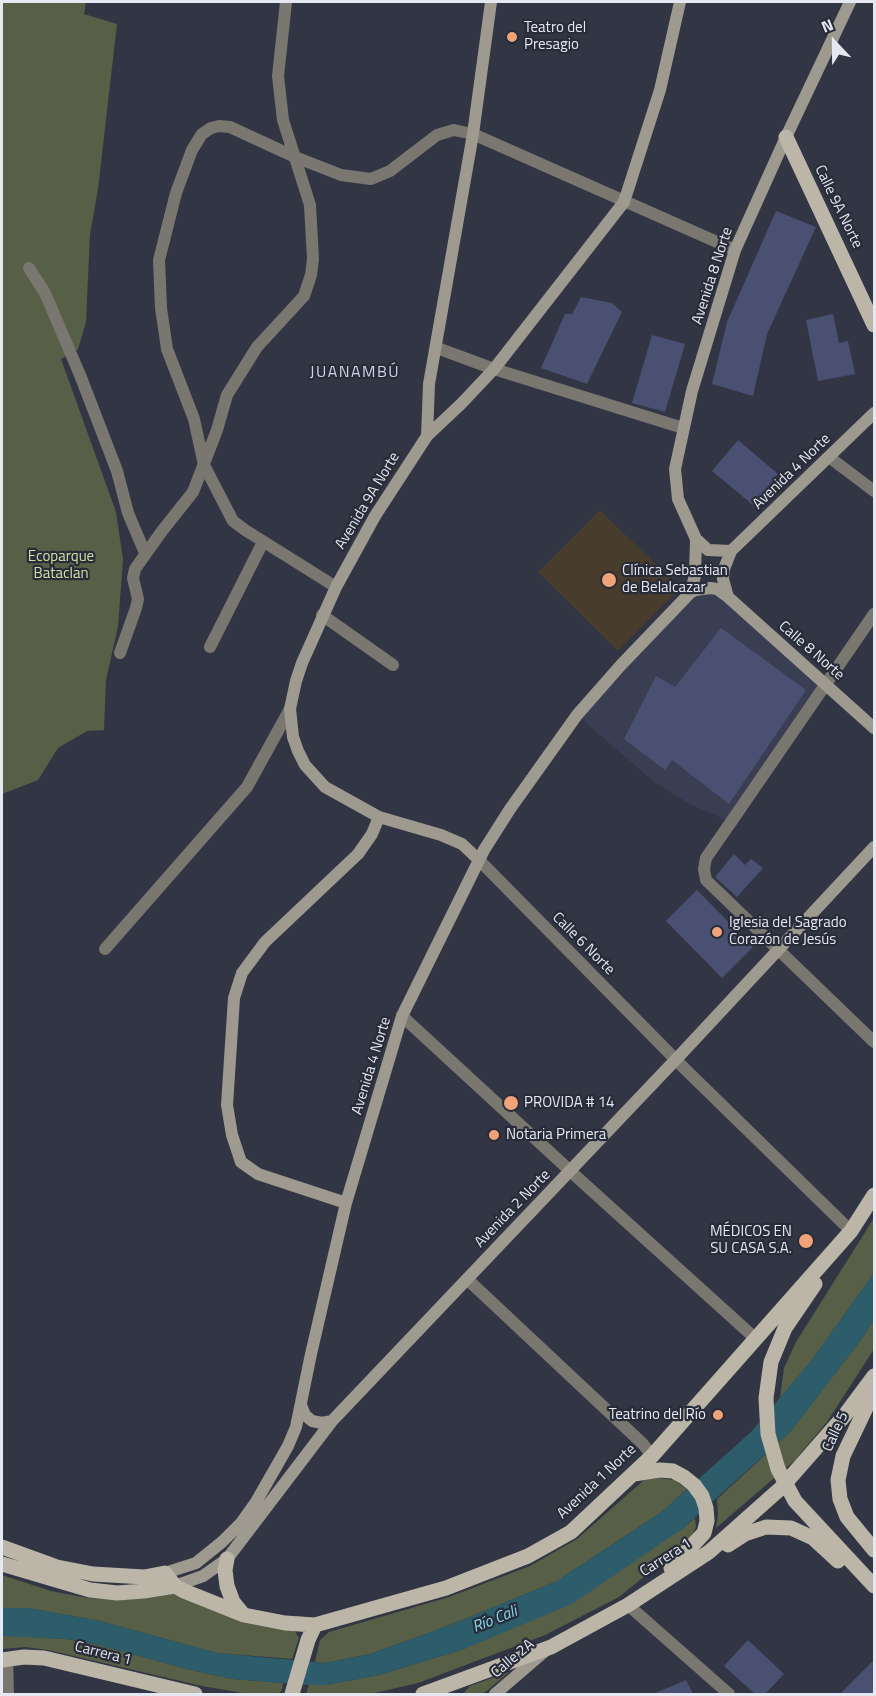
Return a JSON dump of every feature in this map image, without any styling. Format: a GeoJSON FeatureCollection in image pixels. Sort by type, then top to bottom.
{"type":"FeatureCollection","features":[{"type":"Feature","properties":{"kind":"main road"},"geometry":{"type":"LineString","coordinates":[[427,436],[429,384],[473,134],[491,2]]}},
{"type":"Feature","properties":{"kind":"main road"},"geometry":{"type":"LineString","coordinates":[[624,202],[660,90],[680,2]]}},
{"type":"Feature","properties":{"kind":"main road","name":"Avenida 8 Norte"},"geometry":{"type":"LineString","coordinates":[[690,593],[695,576],[696,539],[678,499],[675,469],[692,391],[735,250],[850,2]]}},
{"type":"Feature","properties":{"kind":"main road","name":"Calle 9A Norte"},"geometry":{"type":"LineString","coordinates":[[786,137],[874,325]]}},
{"type":"Feature","properties":{"kind":"main road","name":"Avenida 9A Norte"},"geometry":{"type":"LineString","coordinates":[[290,709],[296,681],[322,615],[336,587],[380,508],[427,436],[494,369],[624,202]]}},
{"type":"Feature","properties":{"kind":"main road","name":"Avenida 4 Norte"},"geometry":{"type":"LineString","coordinates":[[731,551],[874,413]]}},
{"type":"Feature","properties":{"kind":"main road"},"geometry":{"type":"LineString","coordinates":[[696,539],[708,550],[731,551],[726,560],[723,579],[728,597]]}},
{"type":"Feature","properties":{"kind":"main road","name":"Calle 8 Norte"},"geometry":{"type":"LineString","coordinates":[[690,593],[710,588],[717,589],[728,597],[874,728]]}},
{"type":"Feature","properties":{"kind":"main road","name":"Avenida 4 Norte"},"geometry":{"type":"LineString","coordinates":[[165,1573],[180,1569],[206,1556],[241,1523],[256,1502],[288,1446],[296,1427],[346,1203],[402,1016],[479,860],[510,809],[577,715],[621,664],[690,593]]}},
{"type":"Feature","properties":{"kind":"main road","name":"Calle 6 Norte"},"geometry":{"type":"LineString","coordinates":[[290,709],[293,737],[298,751],[314,776],[326,787],[380,817],[441,835],[462,844],[479,860]]}},
{"type":"Feature","properties":{"kind":"main road"},"geometry":{"type":"LineString","coordinates":[[346,1203],[258,1174],[241,1162],[232,1135],[227,1105],[234,998],[242,973],[265,942],[358,854],[372,834],[380,817]]}},
{"type":"Feature","properties":{"kind":"main road","name":"Avenida 2 Norte"},"geometry":{"type":"LineString","coordinates":[[175,1586],[203,1576],[227,1559],[332,1421],[874,847]]}},
{"type":"Feature","properties":{"kind":"main road","name":"Avenida 1 Norte"},"geometry":{"type":"LineString","coordinates":[[175,1586],[244,1615],[285,1623],[315,1625],[446,1588],[528,1556],[571,1532],[644,1467],[851,1231],[874,1195]]}},
{"type":"Feature","properties":{"kind":"main road"},"geometry":{"type":"LineString","coordinates":[[851,1231],[785,1328],[771,1362],[766,1398],[768,1434],[778,1469],[795,1501],[874,1588]]}},
{"type":"Feature","properties":{"kind":"main road","name":"Carrera 1"},"geometry":{"type":"LineString","coordinates":[[423,1695],[551,1647],[627,1605],[709,1552],[781,1488],[845,1415],[874,1376]]}},
{"type":"Feature","properties":{"kind":"main road","name":"Calle 5"},"geometry":{"type":"LineString","coordinates":[[874,1391],[843,1456],[838,1480],[840,1498],[847,1517],[874,1550]]}},
{"type":"Feature","properties":{"kind":"main road"},"geometry":{"type":"LineString","coordinates":[[301,1405],[304,1415],[312,1421],[322,1424],[332,1421]]}},
{"type":"Feature","properties":{"kind":"main road"},"geometry":{"type":"LineString","coordinates":[[627,1605],[682,1558],[704,1533],[707,1521],[702,1496],[694,1485],[673,1472],[644,1467]]}},
{"type":"Feature","properties":{"kind":"main road"},"geometry":{"type":"LineString","coordinates":[[627,1605],[693,1568],[746,1534],[766,1527],[778,1526],[791,1528],[813,1538],[874,1588]]}},
{"type":"Feature","properties":{"kind":"main road"},"geometry":{"type":"LineString","coordinates":[[2,1547],[57,1567],[93,1574],[144,1577],[165,1573],[175,1586],[135,1592],[90,1590],[2,1564]]}},
{"type":"Feature","properties":{"kind":"main road"},"geometry":{"type":"LineString","coordinates":[[227,1559],[225,1570],[227,1586],[233,1602],[244,1615]]}},
{"type":"Feature","properties":{"kind":"main road"},"geometry":{"type":"LineString","coordinates":[[292,1694],[308,1640],[315,1625]]}},
{"type":"Feature","properties":{"kind":"main road","name":"Calle 2A"},"geometry":{"type":"LineString","coordinates":[[495,1695],[551,1647]]}},
{"type":"Feature","properties":{"kind":"main road","name":"Carrera 1"},"geometry":{"type":"LineString","coordinates":[[4,1660],[24,1657],[44,1658],[195,1695]]}},
{"type":"Feature","properties":{"kind":"street"},"geometry":{"type":"LineString","coordinates":[[120,652],[138,599],[133,578],[135,569],[193,492],[217,430],[227,395],[257,347],[304,296],[311,275],[313,259],[310,206],[283,120],[278,76],[286,2]]}},
{"type":"Feature","properties":{"kind":"street"},"geometry":{"type":"LineString","coordinates":[[336,587],[263,542],[233,520],[204,465],[194,419],[167,349],[161,308],[159,260],[176,193],[192,150],[202,134],[219,126],[230,128],[341,175],[371,178],[390,171],[437,135],[454,130],[473,134],[735,250]]}},
{"type":"Feature","properties":{"kind":"street"},"geometry":{"type":"LineString","coordinates":[[29,268],[45,293],[80,375],[117,471],[128,513],[145,553]]}},
{"type":"Feature","properties":{"kind":"street"},"geometry":{"type":"LineString","coordinates":[[437,348],[494,369],[683,428]]}},
{"type":"Feature","properties":{"kind":"street"},"geometry":{"type":"LineString","coordinates":[[829,457],[874,491]]}},
{"type":"Feature","properties":{"kind":"street"},"geometry":{"type":"LineString","coordinates":[[210,647],[263,542]]}},
{"type":"Feature","properties":{"kind":"street"},"geometry":{"type":"LineString","coordinates":[[874,614],[706,858],[704,869],[706,880],[874,1042]]}},
{"type":"Feature","properties":{"kind":"street"},"geometry":{"type":"LineString","coordinates":[[322,615],[393,665]]}},
{"type":"Feature","properties":{"kind":"street","name":"Avenida 9A Norte"},"geometry":{"type":"LineString","coordinates":[[105,949],[247,787],[290,709]]}},
{"type":"Feature","properties":{"kind":"street","name":"Calle 6 Norte"},"geometry":{"type":"LineString","coordinates":[[479,860],[851,1231]]}},
{"type":"Feature","properties":{"kind":"street"},"geometry":{"type":"LineString","coordinates":[[402,1016],[756,1339]]}},
{"type":"Feature","properties":{"kind":"street"},"geometry":{"type":"LineString","coordinates":[[467,1279],[643,1444],[644,1467]]}},
{"type":"Feature","properties":{"kind":"street"},"geometry":{"type":"LineString","coordinates":[[627,1605],[729,1695]]}},
{"type":"Feature","properties":{"kind":"street"},"geometry":{"type":"LineString","coordinates":[[4,1660],[8,1695]]}},
{"type":"Feature","properties":{"kind":"shaded area","name":"Clínica Sebastian de Belalcazar"},"geometry":{"type":"Polygon","coordinates":[[[600,510],[680,588],[618,651],[538,572],[600,510]]]}},
{"type":"Feature","properties":{"kind":"shaded area"},"geometry":{"type":"Polygon","coordinates":[[[710,588],[826,684],[731,822],[690,804],[653,781],[577,715],[690,593],[710,588]]]}},
{"type":"Feature","properties":{"kind":"green space","name":"Ecoparque Bataclan"},"geometry":{"type":"Polygon","coordinates":[[[2,2],[86,2],[84,14],[117,24],[98,189],[90,234],[86,322],[78,349],[61,359],[116,512],[123,559],[118,626],[106,680],[104,730],[87,731],[58,748],[38,780],[2,794],[2,2]]]}},
{"type":"Feature","properties":{"kind":"green space"},"geometry":{"type":"Polygon","coordinates":[[[874,1218],[874,1273],[811,1361],[780,1398],[784,1368],[796,1342],[874,1218]]]}},
{"type":"Feature","properties":{"kind":"green space"},"geometry":{"type":"Polygon","coordinates":[[[874,1319],[874,1349],[827,1422],[794,1461],[716,1528],[717,1499],[791,1431],[866,1333],[874,1319]]]}},
{"type":"Feature","properties":{"kind":"green space"},"geometry":{"type":"Polygon","coordinates":[[[660,1478],[674,1480],[687,1489],[663,1511],[557,1581],[453,1624],[370,1654],[325,1663],[315,1662],[320,1640],[329,1632],[449,1597],[530,1566],[577,1539],[644,1480],[660,1478]]]}},
{"type":"Feature","properties":{"kind":"green space"},"geometry":{"type":"Polygon","coordinates":[[[695,1518],[696,1527],[690,1539],[619,1597],[545,1635],[418,1683],[370,1694],[306,1694],[309,1685],[326,1685],[379,1675],[464,1649],[682,1529],[695,1518]]]}},
{"type":"Feature","properties":{"kind":"green space"},"geometry":{"type":"Polygon","coordinates":[[[2,1575],[51,1591],[88,1598],[117,1600],[150,1598],[176,1593],[294,1630],[299,1638],[292,1659],[217,1653],[100,1621],[28,1608],[2,1608],[2,1575]]]}},
{"type":"Feature","properties":{"kind":"green space"},"geometry":{"type":"Polygon","coordinates":[[[2,1636],[66,1639],[99,1645],[232,1679],[283,1683],[282,1690],[278,1694],[248,1694],[202,1686],[48,1650],[25,1647],[2,1649],[2,1636]]]}},
{"type":"Feature","properties":{"kind":"green space"},"geometry":{"type":"Polygon","coordinates":[[[509,1672],[483,1694],[463,1694],[470,1686],[509,1672]]]}},
{"type":"Feature","properties":{"kind":"water","name":"Río Cali"},"geometry":{"type":"Polygon","coordinates":[[[874,1273],[874,1319],[866,1333],[791,1431],[682,1529],[572,1604],[464,1649],[379,1675],[326,1685],[309,1685],[232,1679],[99,1645],[66,1639],[2,1636],[2,1608],[28,1608],[100,1621],[217,1653],[325,1663],[370,1654],[453,1624],[557,1581],[663,1511],[751,1432],[811,1361],[874,1273]]]}},
{"type":"Feature","properties":{"kind":"building"},"geometry":{"type":"Polygon","coordinates":[[[776,211],[816,227],[767,334],[753,396],[712,384],[727,322],[776,211]]]}},
{"type":"Feature","properties":{"kind":"building"},"geometry":{"type":"Polygon","coordinates":[[[581,297],[612,303],[622,312],[587,384],[541,368],[565,314],[572,314],[581,297]]]}},
{"type":"Feature","properties":{"kind":"building"},"geometry":{"type":"Polygon","coordinates":[[[833,314],[839,343],[848,341],[855,374],[818,381],[806,320],[833,314]]]}},
{"type":"Feature","properties":{"kind":"building"},"geometry":{"type":"Polygon","coordinates":[[[652,335],[685,344],[665,412],[632,403],[652,335]]]}},
{"type":"Feature","properties":{"kind":"building"},"geometry":{"type":"Polygon","coordinates":[[[738,440],[778,474],[753,505],[712,471],[738,440]]]}},
{"type":"Feature","properties":{"kind":"building"},"geometry":{"type":"Polygon","coordinates":[[[721,628],[806,690],[729,804],[672,760],[665,770],[624,739],[656,676],[675,687],[721,628]]]}},
{"type":"Feature","properties":{"kind":"building"},"geometry":{"type":"Polygon","coordinates":[[[734,854],[745,865],[751,859],[763,868],[737,897],[715,877],[734,854]]]}},
{"type":"Feature","properties":{"kind":"building"},"geometry":{"type":"Polygon","coordinates":[[[697,890],[753,947],[722,978],[666,921],[697,890]]]}},
{"type":"Feature","properties":{"kind":"building"},"geometry":{"type":"Polygon","coordinates":[[[748,1640],[784,1674],[765,1694],[755,1694],[724,1666],[748,1640]]]}},
{"type":"Feature","properties":{"kind":"building"},"geometry":{"type":"Polygon","coordinates":[[[874,1660],[874,1694],[844,1694],[842,1692],[874,1660]]]}},
{"type":"Feature","properties":{"kind":"building"},"geometry":{"type":"Polygon","coordinates":[[[686,1680],[693,1694],[653,1694],[686,1680]]]}},
{"type":"Feature","properties":{"kind":"place","name":"Teatro del Presagio"},"geometry":{"type":"Point","coordinates":[512,37]}},
{"type":"Feature","properties":{"kind":"place","name":"Clínica Sebastian de Belalcazar"},"geometry":{"type":"Point","coordinates":[609,580]}},
{"type":"Feature","properties":{"kind":"place","name":"Iglesia del Sagrado Corazón de Jesús"},"geometry":{"type":"Point","coordinates":[717,932]}},
{"type":"Feature","properties":{"kind":"place","name":"PROVIDA # 14"},"geometry":{"type":"Point","coordinates":[511,1103]}},
{"type":"Feature","properties":{"kind":"place","name":"Notaria Primera"},"geometry":{"type":"Point","coordinates":[494,1135]}},
{"type":"Feature","properties":{"kind":"place","name":"MÉDICOS EN SU CASA S.A."},"geometry":{"type":"Point","coordinates":[806,1241]}},
{"type":"Feature","properties":{"kind":"place","name":"Teatrino del Río"},"geometry":{"type":"Point","coordinates":[718,1415]}},
{"type":"Feature","properties":{"kind":"district","name":"JUANAMBÚ"},"geometry":{"type":"Point","coordinates":[355,373]}}]}
